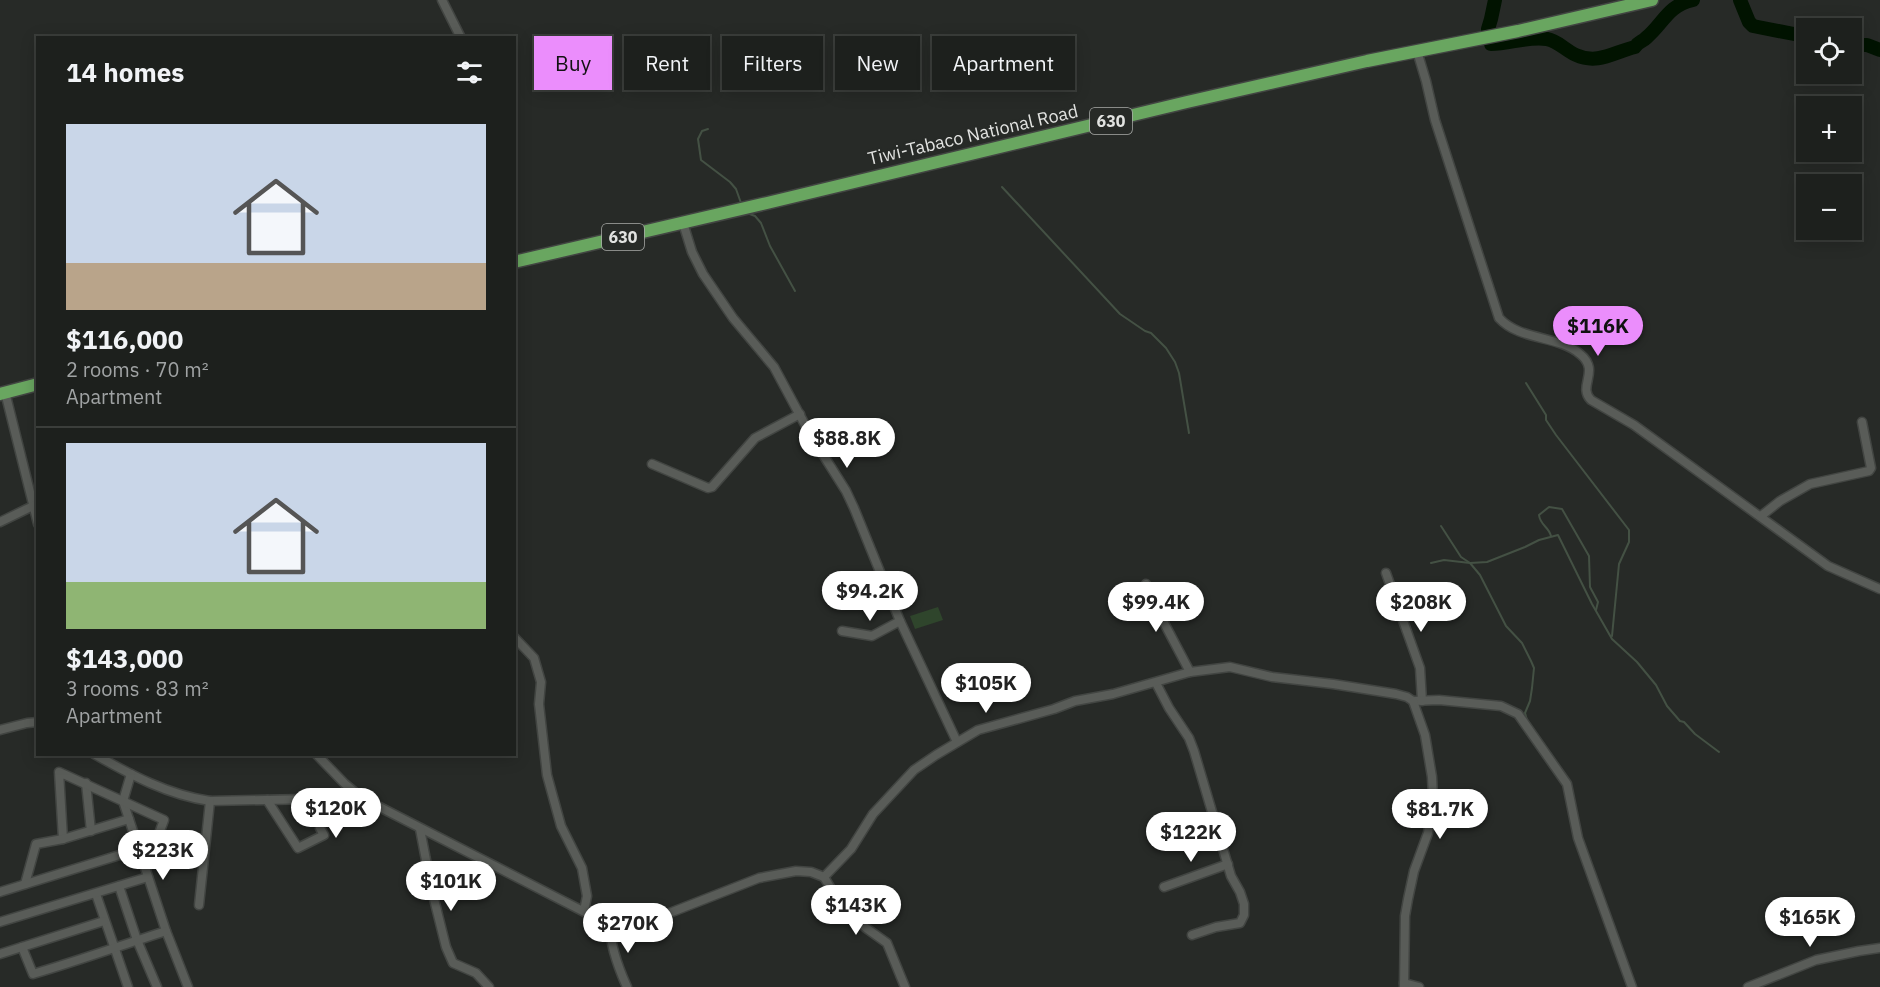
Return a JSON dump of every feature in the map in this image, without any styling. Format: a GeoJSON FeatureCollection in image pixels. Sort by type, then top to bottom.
{"type":"FeatureCollection","features":[{"type":"Feature","properties":{"kind":"main road","name":"Tiwi-Tabaco National Road"},"geometry":{"type":"LineString","coordinates":[[516,261],[1188,102],[1652,0]]}},
{"type":"Feature","properties":{"kind":"main road"},"geometry":{"type":"LineString","coordinates":[[2,393],[36,384]]}},
{"type":"Feature","properties":{"kind":"street"},"geometry":{"type":"LineString","coordinates":[[442,0],[460,36]]}},
{"type":"Feature","properties":{"kind":"street"},"geometry":{"type":"LineString","coordinates":[[1417,51],[1435,120],[1499,318],[1511,329],[1565,346],[1581,354],[1589,369],[1590,374],[1585,390],[1591,400],[1634,425],[1828,566],[1880,589]]}},
{"type":"Feature","properties":{"kind":"street"},"geometry":{"type":"LineString","coordinates":[[683,223],[692,252],[703,274],[733,318],[774,367],[810,434],[846,491],[900,621],[957,742]]}},
{"type":"Feature","properties":{"kind":"street"},"geometry":{"type":"LineString","coordinates":[[2,393],[36,517]]}},
{"type":"Feature","properties":{"kind":"street"},"geometry":{"type":"LineString","coordinates":[[652,464],[708,488],[712,487],[755,438],[800,414]]}},
{"type":"Feature","properties":{"kind":"street"},"geometry":{"type":"LineString","coordinates":[[1761,516],[1780,501],[1810,484],[1869,471],[1871,468],[1862,422]]}},
{"type":"Feature","properties":{"kind":"street"},"geometry":{"type":"LineString","coordinates":[[0,522],[33,506]]}},
{"type":"Feature","properties":{"kind":"street"},"geometry":{"type":"LineString","coordinates":[[1386,573],[1420,668],[1418,701],[1432,777],[1433,797],[1428,833],[1414,871],[1405,916],[1404,985],[1419,987]]}},
{"type":"Feature","properties":{"kind":"street"},"geometry":{"type":"LineString","coordinates":[[1146,584],[1190,672]]}},
{"type":"Feature","properties":{"kind":"street"},"geometry":{"type":"LineString","coordinates":[[842,631],[872,636],[900,621]]}},
{"type":"Feature","properties":{"kind":"street"},"geometry":{"type":"LineString","coordinates":[[516,639],[534,658],[541,682],[539,704],[547,775],[561,826],[582,868],[586,896],[584,911]]}},
{"type":"Feature","properties":{"kind":"street"},"geometry":{"type":"LineString","coordinates":[[824,877],[851,849],[873,813],[914,770],[978,730],[1075,701],[1102,697],[1190,672],[1230,667],[1272,677],[1396,694],[1418,701],[1439,700],[1501,706],[1518,714],[1567,784],[1578,838],[1632,987]]}},
{"type":"Feature","properties":{"kind":"street"},"geometry":{"type":"LineString","coordinates":[[1156,683],[1189,738],[1231,876],[1244,904],[1244,915],[1240,923],[1216,927],[1192,935]]}},
{"type":"Feature","properties":{"kind":"street"},"geometry":{"type":"LineString","coordinates":[[0,730],[36,723]]}},
{"type":"Feature","properties":{"kind":"street"},"geometry":{"type":"LineString","coordinates":[[98,756],[131,774],[182,796],[210,801],[362,798]]}},
{"type":"Feature","properties":{"kind":"street"},"geometry":{"type":"LineString","coordinates":[[318,756],[362,798],[610,925],[649,921],[759,878],[796,871],[811,872],[824,877],[842,906],[887,944],[905,987]]}},
{"type":"Feature","properties":{"kind":"street"},"geometry":{"type":"LineString","coordinates":[[0,922],[96,894],[147,873],[164,820],[59,772],[63,839]]}},
{"type":"Feature","properties":{"kind":"street"},"geometry":{"type":"LineString","coordinates":[[131,774],[123,801],[166,931],[188,987]]}},
{"type":"Feature","properties":{"kind":"street"},"geometry":{"type":"LineString","coordinates":[[86,783],[91,831]]}},
{"type":"Feature","properties":{"kind":"street"},"geometry":{"type":"LineString","coordinates":[[267,800],[298,848],[324,835],[320,828],[330,798]]}},
{"type":"Feature","properties":{"kind":"street"},"geometry":{"type":"LineString","coordinates":[[199,905],[210,801]]}},
{"type":"Feature","properties":{"kind":"street"},"geometry":{"type":"LineString","coordinates":[[25,884],[36,844],[63,839],[129,819]]}},
{"type":"Feature","properties":{"kind":"street"},"geometry":{"type":"LineString","coordinates":[[420,829],[432,891],[453,963],[476,973],[489,987]]}},
{"type":"Feature","properties":{"kind":"street"},"geometry":{"type":"LineString","coordinates":[[0,892],[139,849]]}},
{"type":"Feature","properties":{"kind":"street"},"geometry":{"type":"LineString","coordinates":[[1164,887],[1228,864]]}},
{"type":"Feature","properties":{"kind":"street"},"geometry":{"type":"LineString","coordinates":[[119,886],[137,940],[157,987]]}},
{"type":"Feature","properties":{"kind":"street"},"geometry":{"type":"LineString","coordinates":[[96,894],[128,987]]}},
{"type":"Feature","properties":{"kind":"street"},"geometry":{"type":"LineString","coordinates":[[0,954],[104,921]]}},
{"type":"Feature","properties":{"kind":"street"},"geometry":{"type":"LineString","coordinates":[[610,925],[610,936],[617,964],[627,987]]}},
{"type":"Feature","properties":{"kind":"street"},"geometry":{"type":"LineString","coordinates":[[22,947],[33,974],[166,931]]}},
{"type":"Feature","properties":{"kind":"street"},"geometry":{"type":"LineString","coordinates":[[1748,987],[1816,960],[1880,948]]}},
{"type":"Feature","properties":{"kind":"green space"},"geometry":{"type":"Polygon","coordinates":[[[938,607],[943,620],[915,629],[910,616],[938,607]]]}},
{"type":"Feature","properties":{"kind":"waterway"},"geometry":{"type":"LineString","coordinates":[[1495,0],[1488,29],[1491,44],[1547,39],[1576,55],[1592,59],[1606,57],[1635,47],[1677,6],[1693,0]]}},
{"type":"Feature","properties":{"kind":"waterway"},"geometry":{"type":"LineString","coordinates":[[1740,0],[1753,26],[1796,34]]}},
{"type":"Feature","properties":{"kind":"waterway"},"geometry":{"type":"LineString","coordinates":[[1862,45],[1880,50]]}},
{"type":"Feature","properties":{"kind":"waterway"},"geometry":{"type":"LineString","coordinates":[[708,129],[702,131],[698,139],[701,160],[730,182],[736,189],[741,203]]}},
{"type":"Feature","properties":{"kind":"waterway"},"geometry":{"type":"LineString","coordinates":[[1002,187],[1120,314],[1151,333],[1166,348],[1179,373],[1189,433]]}},
{"type":"Feature","properties":{"kind":"waterway"},"geometry":{"type":"LineString","coordinates":[[747,213],[755,216],[761,223],[770,246],[795,291]]}},
{"type":"Feature","properties":{"kind":"waterway"},"geometry":{"type":"LineString","coordinates":[[1526,383],[1556,435],[1629,530],[1629,542],[1619,564],[1612,636]]}},
{"type":"Feature","properties":{"kind":"waterway"},"geometry":{"type":"LineString","coordinates":[[1551,536],[1539,515],[1549,507],[1562,509],[1589,556],[1590,587],[1598,602],[1596,610]]}},
{"type":"Feature","properties":{"kind":"waterway"},"geometry":{"type":"LineString","coordinates":[[1441,526],[1461,557],[1470,563],[1480,575],[1506,626],[1522,643],[1531,661],[1534,668],[1530,701],[1525,713],[1527,720]]}},
{"type":"Feature","properties":{"kind":"waterway"},"geometry":{"type":"LineString","coordinates":[[1431,563],[1444,560],[1487,562],[1539,540],[1558,535],[1612,639],[1637,662],[1656,685],[1667,706],[1680,721],[1719,752]]}}]}
